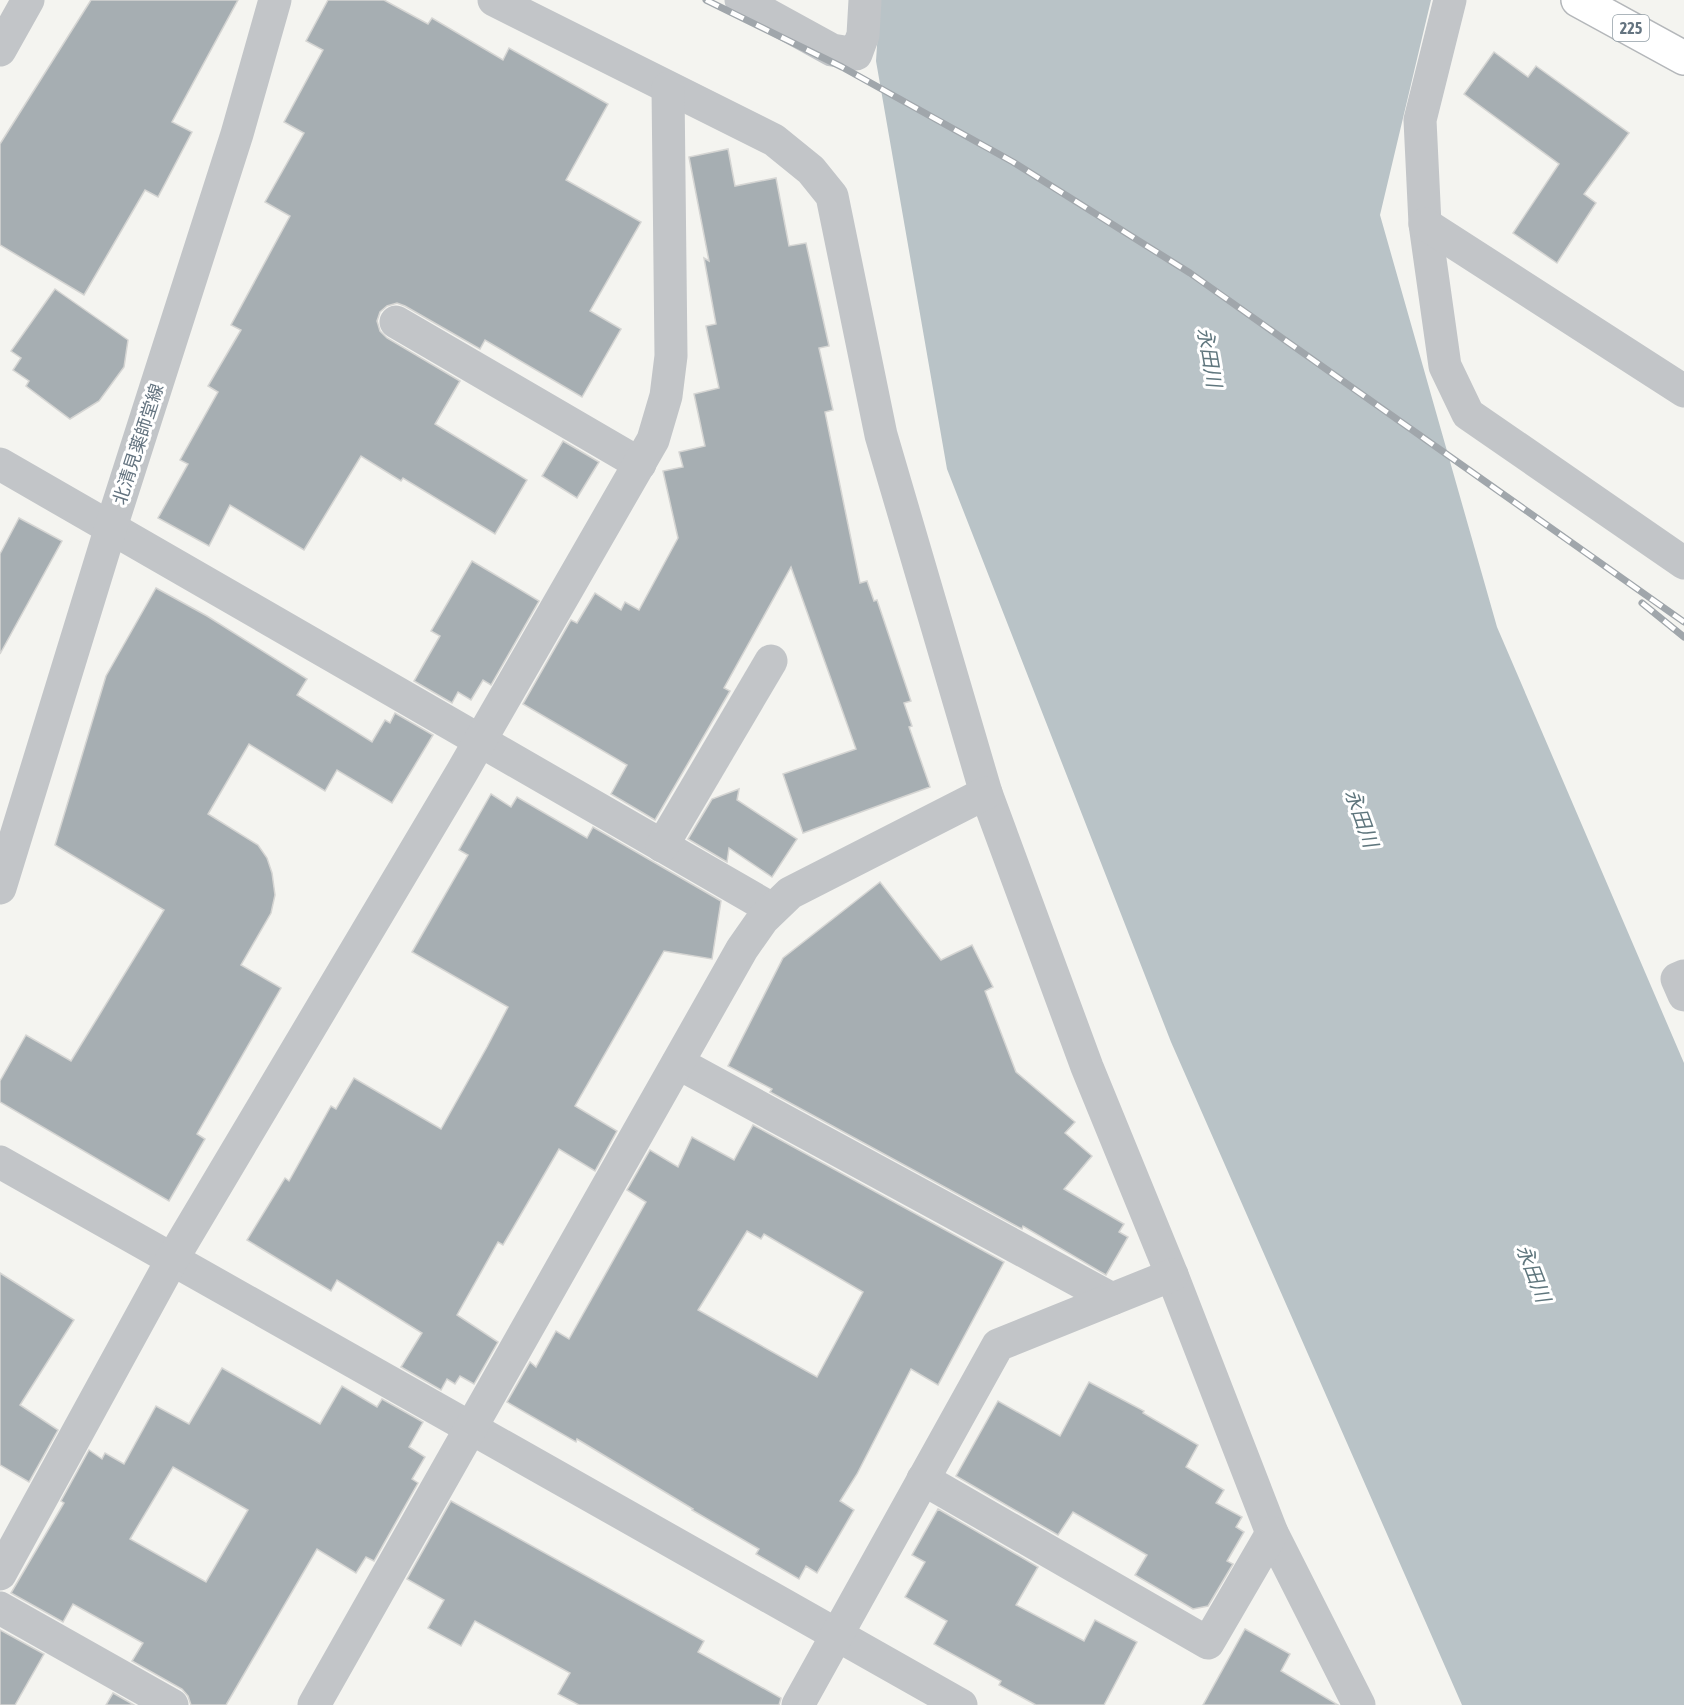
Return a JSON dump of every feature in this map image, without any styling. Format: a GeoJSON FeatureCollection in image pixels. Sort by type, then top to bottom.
{"type":"FeatureCollection","features":[{"type":"Feature","properties":{"kind":"highway","name":"225"},"geometry":{"type":"LineString","coordinates":[[1578,0],[1684,57]]}},
{"type":"Feature","properties":{"kind":"street"},"geometry":{"type":"LineString","coordinates":[[0,50],[28,0]]}},
{"type":"Feature","properties":{"kind":"street","name":"北清見薬師堂線"},"geometry":{"type":"LineString","coordinates":[[0,888],[111,527],[237,134],[275,0]]}},
{"type":"Feature","properties":{"kind":"street"},"geometry":{"type":"LineString","coordinates":[[494,0],[774,140],[811,170],[832,196],[881,435],[986,793],[1087,1067],[1172,1275],[1272,1533],[1359,1705]]}},
{"type":"Feature","properties":{"kind":"street"},"geometry":{"type":"LineString","coordinates":[[741,0],[832,50],[856,54],[863,35],[865,0]]}},
{"type":"Feature","properties":{"kind":"street"},"geometry":{"type":"LineString","coordinates":[[1450,0],[1420,120],[1425,224],[1446,366],[1467,414],[1684,563]]}},
{"type":"Feature","properties":{"kind":"street"},"geometry":{"type":"LineString","coordinates":[[0,1574],[173,1258],[480,740],[653,440],[666,396],[671,356],[669,88]]}},
{"type":"Feature","properties":{"kind":"street"},"geometry":{"type":"LineString","coordinates":[[1425,224],[1684,391]]}},
{"type":"Feature","properties":{"kind":"street"},"geometry":{"type":"LineString","coordinates":[[396,322],[640,464]]}},
{"type":"Feature","properties":{"kind":"street"},"geometry":{"type":"LineString","coordinates":[[0,464],[772,909]]}},
{"type":"Feature","properties":{"kind":"street"},"geometry":{"type":"LineString","coordinates":[[662,846],[771,661]]}},
{"type":"Feature","properties":{"kind":"street"},"geometry":{"type":"LineString","coordinates":[[315,1705],[742,949],[763,919],[790,893],[986,793]]}},
{"type":"Feature","properties":{"kind":"street"},"geometry":{"type":"LineString","coordinates":[[1684,976],[1677,979],[1684,995]]}},
{"type":"Feature","properties":{"kind":"street"},"geometry":{"type":"LineString","coordinates":[[678,1063],[1112,1299]]}},
{"type":"Feature","properties":{"kind":"street"},"geometry":{"type":"LineString","coordinates":[[0,1162],[961,1705]]}},
{"type":"Feature","properties":{"kind":"street"},"geometry":{"type":"LineString","coordinates":[[798,1705],[998,1345],[1172,1275]]}},
{"type":"Feature","properties":{"kind":"street"},"geometry":{"type":"LineString","coordinates":[[923,1479],[1208,1643],[1272,1533]]}},
{"type":"Feature","properties":{"kind":"street"},"geometry":{"type":"LineString","coordinates":[[0,1608],[172,1705]]}},
{"type":"Feature","properties":{"kind":"water","name":"永田川"},"geometry":{"type":"Polygon","coordinates":[[[880,0],[1431,0],[1380,215],[1497,627],[1684,1063],[1684,1705],[1462,1705],[1171,1042],[947,469],[876,61],[880,0]]]}},
{"type":"Feature","properties":{"kind":"building"},"geometry":{"type":"Polygon","coordinates":[[[91,0],[238,0],[172,122],[192,132],[158,197],[145,190],[84,295],[0,245],[0,144],[91,0]]]}},
{"type":"Feature","properties":{"kind":"building"},"geometry":{"type":"Polygon","coordinates":[[[328,0],[384,0],[428,24],[432,18],[503,60],[509,48],[608,104],[566,180],[641,222],[590,311],[621,329],[582,397],[485,340],[480,349],[397,303],[387,306],[380,312],[377,321],[380,331],[387,338],[460,381],[435,424],[527,480],[495,534],[403,478],[401,481],[361,456],[304,550],[230,505],[209,546],[158,518],[188,464],[180,460],[218,392],[208,386],[241,330],[231,325],[290,216],[265,202],[304,133],[284,122],[323,50],[306,41],[328,0]]]}},
{"type":"Feature","properties":{"kind":"building"},"geometry":{"type":"Polygon","coordinates":[[[1494,52],[1528,77],[1536,66],[1629,133],[1584,194],[1596,203],[1557,263],[1513,233],[1559,164],[1464,94],[1494,52]]]}},
{"type":"Feature","properties":{"kind":"building"},"geometry":{"type":"Polygon","coordinates":[[[728,149],[735,186],[776,178],[789,246],[806,243],[829,346],[819,348],[833,410],[825,412],[860,583],[867,581],[874,601],[877,600],[911,701],[904,703],[912,726],[909,727],[930,787],[803,833],[783,774],[856,749],[791,567],[724,688],[730,691],[655,820],[611,794],[627,765],[523,704],[571,620],[577,623],[595,593],[621,610],[625,602],[639,610],[678,538],[663,471],[683,467],[679,452],[705,446],[694,394],[719,388],[706,326],[716,324],[704,258],[709,261],[689,157],[728,149]]]}},
{"type":"Feature","properties":{"kind":"building"},"geometry":{"type":"Polygon","coordinates":[[[55,289],[128,340],[124,367],[99,401],[70,419],[26,386],[29,381],[13,370],[21,358],[11,351],[55,289]]]}},
{"type":"Feature","properties":{"kind":"building"},"geometry":{"type":"Polygon","coordinates":[[[563,441],[599,462],[577,498],[542,476],[563,441]]]}},
{"type":"Feature","properties":{"kind":"building"},"geometry":{"type":"Polygon","coordinates":[[[19,518],[62,541],[0,654],[0,554],[19,518]]]}},
{"type":"Feature","properties":{"kind":"building"},"geometry":{"type":"Polygon","coordinates":[[[472,561],[539,601],[491,685],[483,680],[471,700],[458,692],[452,703],[414,681],[440,636],[431,631],[472,561]]]}},
{"type":"Feature","properties":{"kind":"building"},"geometry":{"type":"Polygon","coordinates":[[[156,588],[207,616],[307,679],[297,695],[372,742],[385,720],[390,723],[395,713],[433,735],[392,803],[337,770],[325,791],[249,744],[208,814],[258,845],[267,858],[275,895],[271,913],[241,965],[281,988],[197,1134],[205,1139],[169,1201],[0,1102],[0,1081],[26,1035],[71,1061],[164,910],[55,845],[106,676],[156,588]]]}},
{"type":"Feature","properties":{"kind":"building"},"geometry":{"type":"Polygon","coordinates":[[[739,789],[737,800],[797,839],[772,877],[729,848],[727,862],[688,839],[712,799],[739,789]]]}},
{"type":"Feature","properties":{"kind":"building"},"geometry":{"type":"Polygon","coordinates":[[[491,794],[511,807],[517,797],[587,838],[593,827],[721,901],[712,959],[664,951],[575,1106],[617,1131],[595,1171],[559,1149],[503,1245],[498,1242],[457,1315],[498,1342],[474,1384],[460,1376],[455,1384],[447,1379],[441,1390],[401,1367],[422,1333],[337,1280],[331,1291],[247,1240],[285,1178],[289,1181],[331,1106],[336,1109],[354,1078],[441,1129],[487,1047],[508,1007],[412,952],[468,855],[459,850],[491,794]]]}},
{"type":"Feature","properties":{"kind":"building"},"geometry":{"type":"Polygon","coordinates":[[[880,882],[941,960],[972,945],[993,987],[985,991],[1016,1072],[1075,1122],[1065,1133],[1092,1156],[1064,1189],[1124,1224],[1119,1232],[1128,1237],[1106,1275],[1023,1226],[1022,1229],[770,1092],[772,1089],[728,1066],[783,958],[880,882]]]}},
{"type":"Feature","properties":{"kind":"building"},"geometry":{"type":"Polygon","coordinates":[[[753,1125],[1004,1262],[938,1385],[911,1369],[857,1474],[840,1501],[854,1510],[817,1573],[806,1566],[799,1579],[756,1554],[759,1549],[577,1439],[576,1442],[507,1402],[530,1362],[536,1367],[556,1331],[569,1339],[646,1202],[627,1190],[650,1150],[678,1167],[692,1137],[734,1160],[753,1125]],[[747,1231],[698,1310],[817,1377],[863,1292],[764,1234],[761,1239],[747,1231]]]}},
{"type":"Feature","properties":{"kind":"building"},"geometry":{"type":"Polygon","coordinates":[[[0,1273],[74,1320],[20,1405],[58,1430],[29,1482],[0,1465],[0,1273]]]}},
{"type":"Feature","properties":{"kind":"building"},"geometry":{"type":"Polygon","coordinates":[[[222,1368],[320,1424],[342,1386],[377,1407],[382,1399],[423,1422],[409,1447],[425,1457],[412,1479],[418,1483],[374,1561],[366,1557],[356,1573],[317,1549],[226,1705],[191,1705],[182,1689],[132,1661],[143,1643],[73,1604],[63,1622],[11,1593],[64,1503],[61,1501],[89,1450],[102,1459],[105,1453],[124,1464],[156,1406],[189,1424],[222,1368]],[[173,1467],[130,1539],[206,1582],[248,1510],[173,1467]]]}},
{"type":"Feature","properties":{"kind":"building"},"geometry":{"type":"Polygon","coordinates":[[[1089,1382],[1144,1411],[1143,1413],[1198,1445],[1186,1467],[1224,1490],[1216,1503],[1242,1517],[1236,1527],[1244,1532],[1227,1561],[1233,1564],[1208,1606],[1193,1609],[1135,1575],[1147,1555],[1073,1512],[1058,1535],[956,1476],[998,1401],[1060,1436],[1089,1382]]]}},
{"type":"Feature","properties":{"kind":"building"},"geometry":{"type":"Polygon","coordinates":[[[451,1501],[704,1641],[698,1652],[781,1698],[779,1705],[579,1705],[558,1694],[570,1673],[475,1621],[461,1646],[428,1628],[444,1600],[407,1579],[451,1501]]]}},
{"type":"Feature","properties":{"kind":"building"},"geometry":{"type":"Polygon","coordinates":[[[938,1509],[1038,1567],[1016,1605],[1084,1641],[1095,1620],[1137,1642],[1104,1705],[1036,1705],[999,1685],[1001,1681],[934,1644],[947,1621],[905,1597],[925,1562],[912,1555],[938,1509]]]}},
{"type":"Feature","properties":{"kind":"building"},"geometry":{"type":"Polygon","coordinates":[[[1245,1629],[1290,1654],[1281,1671],[1338,1705],[1203,1705],[1245,1629]]]}},
{"type":"Feature","properties":{"kind":"building"},"geometry":{"type":"Polygon","coordinates":[[[0,1630],[44,1654],[15,1705],[0,1705],[0,1630]]]}},
{"type":"Feature","properties":{"kind":"building"},"geometry":{"type":"Polygon","coordinates":[[[113,1693],[134,1705],[106,1705],[113,1693]]]}},
{"type":"Feature","properties":{"kind":"railway"},"geometry":{"type":"LineString","coordinates":[[706,0],[842,67],[1013,162],[1190,273],[1684,622]]}},
{"type":"Feature","properties":{"kind":"railway"},"geometry":{"type":"LineString","coordinates":[[1642,603],[1684,637]]}}]}
